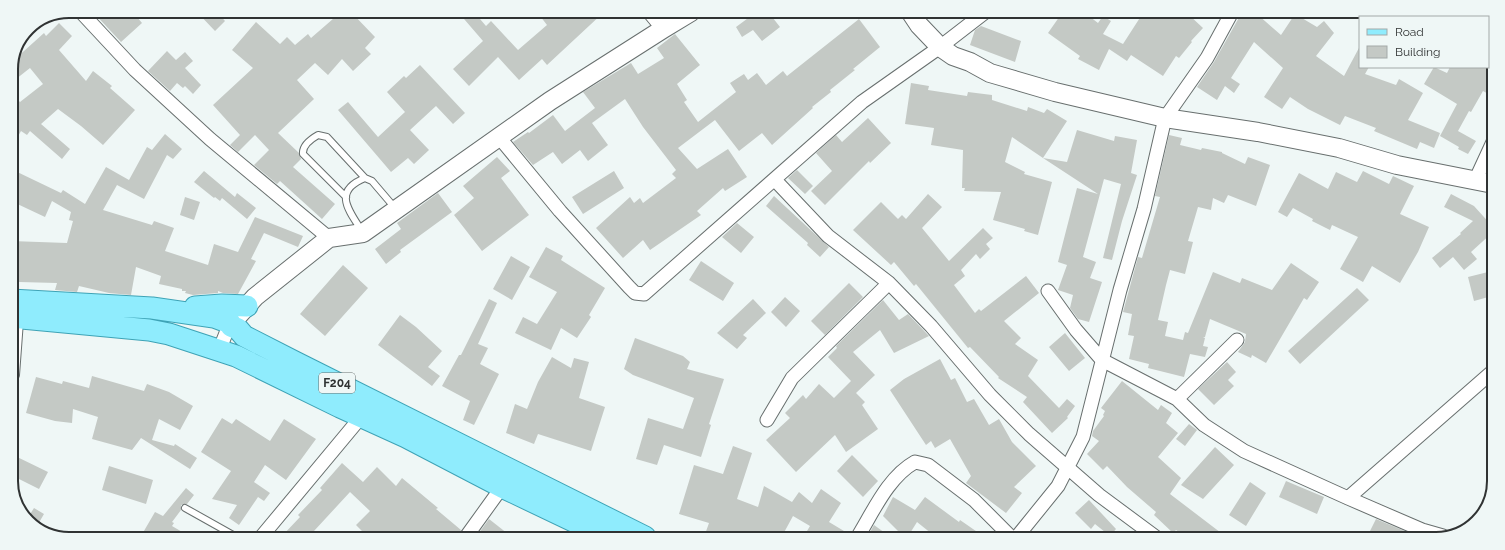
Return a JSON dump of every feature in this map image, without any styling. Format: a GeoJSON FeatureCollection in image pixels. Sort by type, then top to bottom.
{"type":"FeatureCollection","features":[{"type":"Feature","properties":{"kind":"main road"},"geometry":{"type":"LineString","coordinates":[[152,308],[222,305],[251,302],[254,318],[237,330]]}},
{"type":"Feature","properties":{"kind":"main road","name":"F204"},"geometry":{"type":"LineString","coordinates":[[18,311],[152,308],[214,317],[635,532]]}},
{"type":"Feature","properties":{"kind":"main road","name":"F204"},"geometry":{"type":"LineString","coordinates":[[18,312],[169,334],[236,356],[361,417],[406,437],[502,487],[597,532]]}},
{"type":"Feature","properties":{"kind":"street"},"geometry":{"type":"LineString","coordinates":[[86,18],[140,76],[216,143],[329,238]]}},
{"type":"Feature","properties":{"kind":"street"},"geometry":{"type":"LineString","coordinates":[[655,18],[663,29]]}},
{"type":"Feature","properties":{"kind":"street"},"geometry":{"type":"LineString","coordinates":[[251,302],[329,238],[363,233],[550,101],[682,18]]}},
{"type":"Feature","properties":{"kind":"street"},"geometry":{"type":"LineString","coordinates":[[914,18],[940,47],[953,56],[970,62],[990,74],[1055,92],[1165,118],[1258,132],[1317,144],[1397,165],[1487,183]]}},
{"type":"Feature","properties":{"kind":"street"},"geometry":{"type":"LineString","coordinates":[[499,138],[560,210],[629,287],[635,293],[644,294],[862,102],[940,47],[978,18]]}},
{"type":"Feature","properties":{"kind":"street"},"geometry":{"type":"LineString","coordinates":[[1021,532],[1058,486],[1083,437],[1102,360],[1144,209],[1165,118],[1207,58],[1229,18]]}},
{"type":"Feature","properties":{"kind":"street"},"geometry":{"type":"LineString","coordinates":[[1475,181],[1487,155]]}},
{"type":"Feature","properties":{"kind":"street"},"geometry":{"type":"LineString","coordinates":[[775,180],[828,236],[889,283],[931,326],[990,395],[1029,434],[1099,496],[1149,532]]}},
{"type":"Feature","properties":{"kind":"street"},"geometry":{"type":"LineString","coordinates":[[767,420],[792,378],[889,283]]}},
{"type":"Feature","properties":{"kind":"street"},"geometry":{"type":"LineString","coordinates":[[1048,291],[1076,330],[1102,360],[1177,399],[1204,425],[1244,451],[1348,498],[1429,532]]}},
{"type":"Feature","properties":{"kind":"street"},"geometry":{"type":"LineString","coordinates":[[218,351],[237,330]]}},
{"type":"Feature","properties":{"kind":"street"},"geometry":{"type":"LineString","coordinates":[[1177,399],[1237,340]]}},
{"type":"Feature","properties":{"kind":"street"},"geometry":{"type":"LineString","coordinates":[[1348,498],[1487,376]]}},
{"type":"Feature","properties":{"kind":"street"},"geometry":{"type":"LineString","coordinates":[[265,532],[361,417]]}},
{"type":"Feature","properties":{"kind":"street"},"geometry":{"type":"LineString","coordinates":[[861,532],[895,478],[904,468],[914,462],[928,465],[968,496],[1006,532]]}},
{"type":"Feature","properties":{"kind":"street"},"geometry":{"type":"LineString","coordinates":[[470,532],[502,487]]}},
{"type":"Feature","properties":{"kind":"lane"},"geometry":{"type":"LineString","coordinates":[[346,197],[303,154],[303,149],[306,144],[318,135],[327,137],[365,178],[372,181],[396,210]]}},
{"type":"Feature","properties":{"kind":"lane"},"geometry":{"type":"LineString","coordinates":[[363,233],[346,207],[346,197],[350,188],[358,180],[365,178]]}},
{"type":"Feature","properties":{"kind":"lane"},"geometry":{"type":"LineString","coordinates":[[186,508],[228,532]]}},
{"type":"Feature","properties":{"kind":"building"},"geometry":{"type":"Polygon","coordinates":[[[99,18],[138,18],[142,23],[121,42],[99,18]]]}},
{"type":"Feature","properties":{"kind":"building"},"geometry":{"type":"Polygon","coordinates":[[[203,18],[222,18],[225,21],[215,31],[203,18]]]}},
{"type":"Feature","properties":{"kind":"building"},"geometry":{"type":"Polygon","coordinates":[[[334,18],[357,18],[375,37],[365,48],[371,54],[353,71],[342,59],[328,75],[315,63],[297,80],[314,99],[278,133],[299,153],[301,159],[293,167],[335,204],[322,219],[280,181],[277,184],[254,165],[269,150],[255,135],[238,152],[230,145],[240,135],[213,105],[253,68],[232,50],[256,22],[280,44],[287,37],[295,45],[308,34],[311,38],[334,18]]]}},
{"type":"Feature","properties":{"kind":"building"},"geometry":{"type":"Polygon","coordinates":[[[463,18],[479,18],[486,26],[491,21],[518,50],[547,25],[542,18],[598,18],[547,65],[542,59],[519,80],[498,57],[469,86],[453,69],[483,41],[463,18]]]}},
{"type":"Feature","properties":{"kind":"building"},"geometry":{"type":"Polygon","coordinates":[[[748,18],[773,18],[780,27],[762,41],[753,30],[742,37],[736,27],[748,18]]]}},
{"type":"Feature","properties":{"kind":"building"},"geometry":{"type":"Polygon","coordinates":[[[1058,18],[1092,18],[1098,23],[1102,18],[1106,18],[1111,21],[1103,34],[1123,44],[1140,18],[1192,18],[1203,28],[1191,41],[1192,42],[1179,58],[1176,56],[1163,76],[1131,55],[1127,61],[1109,49],[1099,70],[1078,59],[1080,56],[1048,33],[1058,18]]]}},
{"type":"Feature","properties":{"kind":"building"},"geometry":{"type":"Polygon","coordinates":[[[1239,18],[1262,18],[1281,35],[1292,18],[1302,18],[1317,27],[1324,21],[1334,33],[1316,56],[1344,76],[1359,48],[1359,68],[1368,68],[1365,74],[1396,85],[1399,79],[1423,93],[1408,120],[1440,133],[1434,148],[1420,142],[1417,149],[1374,131],[1376,128],[1345,116],[1340,125],[1308,109],[1290,97],[1282,109],[1264,97],[1283,68],[1254,42],[1231,78],[1240,84],[1234,93],[1225,86],[1217,100],[1197,87],[1214,62],[1239,18]]]}},
{"type":"Feature","properties":{"kind":"building"},"geometry":{"type":"Polygon","coordinates":[[[859,19],[880,47],[853,69],[855,70],[830,90],[831,92],[812,107],[813,108],[772,145],[762,133],[739,151],[715,120],[678,148],[697,169],[728,149],[747,177],[725,191],[723,188],[697,211],[701,215],[650,250],[643,240],[623,258],[596,228],[630,197],[634,203],[640,198],[643,203],[676,178],[672,174],[676,170],[643,127],[625,99],[592,123],[608,145],[588,161],[580,150],[562,164],[553,152],[533,165],[513,142],[528,132],[529,133],[553,115],[565,131],[595,108],[583,92],[631,63],[638,74],[664,58],[657,48],[675,34],[700,65],[677,84],[687,100],[684,102],[698,122],[736,92],[730,83],[744,74],[748,80],[757,73],[766,85],[783,71],[787,76],[859,19]]]}},
{"type":"Feature","properties":{"kind":"building"},"geometry":{"type":"Polygon","coordinates":[[[59,23],[72,36],[59,50],[86,81],[93,71],[112,86],[110,88],[135,110],[103,145],[58,109],[41,124],[70,149],[62,159],[30,131],[27,135],[21,131],[18,136],[18,100],[20,102],[43,84],[30,68],[18,77],[19,59],[21,54],[44,33],[46,36],[59,23]]]}},
{"type":"Feature","properties":{"kind":"building"},"geometry":{"type":"Polygon","coordinates":[[[981,26],[1021,41],[1015,62],[970,45],[975,30],[981,26]]]}},
{"type":"Feature","properties":{"kind":"building"},"geometry":{"type":"Polygon","coordinates":[[[167,51],[176,60],[185,52],[193,61],[185,68],[201,85],[193,94],[185,86],[183,88],[177,83],[170,91],[148,71],[167,51]]]}},
{"type":"Feature","properties":{"kind":"building"},"geometry":{"type":"Polygon","coordinates":[[[420,65],[465,113],[453,124],[436,106],[410,130],[429,150],[414,164],[408,158],[391,172],[338,110],[348,102],[378,137],[405,112],[387,92],[404,76],[406,78],[420,65]]]}},
{"type":"Feature","properties":{"kind":"building"},"geometry":{"type":"Polygon","coordinates":[[[1433,68],[1447,73],[1450,68],[1487,68],[1487,93],[1483,91],[1471,112],[1469,111],[1458,131],[1476,141],[1468,154],[1458,149],[1459,147],[1440,136],[1457,104],[1424,84],[1433,68]]]}},
{"type":"Feature","properties":{"kind":"building"},"geometry":{"type":"Polygon","coordinates":[[[911,83],[929,86],[928,90],[967,96],[968,92],[992,95],[992,100],[1027,111],[1028,107],[1044,113],[1047,109],[1067,121],[1043,158],[1012,137],[1005,162],[1025,172],[1024,174],[1052,182],[1038,235],[1024,231],[1025,229],[993,220],[1001,192],[964,191],[965,188],[962,188],[963,150],[931,145],[934,128],[905,124],[911,83]]]}},
{"type":"Feature","properties":{"kind":"building"},"geometry":{"type":"Polygon","coordinates":[[[868,118],[891,143],[870,163],[869,161],[825,205],[811,191],[832,171],[816,153],[836,135],[842,142],[868,118]]]}},
{"type":"Feature","properties":{"kind":"building"},"geometry":{"type":"Polygon","coordinates":[[[1077,130],[1114,141],[1115,136],[1137,140],[1131,173],[1137,175],[1122,221],[1112,260],[1103,258],[1121,184],[1104,179],[1083,257],[1096,262],[1090,278],[1102,282],[1089,322],[1078,319],[1070,308],[1073,295],[1058,290],[1067,265],[1058,262],[1077,188],[1098,194],[1043,158],[1067,162],[1077,130]]]}},
{"type":"Feature","properties":{"kind":"building"},"geometry":{"type":"Polygon","coordinates":[[[165,134],[182,149],[173,159],[167,155],[144,199],[117,185],[103,210],[152,225],[154,221],[174,228],[165,251],[208,265],[214,244],[238,252],[255,217],[303,236],[298,247],[264,233],[251,259],[256,261],[238,294],[223,293],[218,291],[218,293],[193,295],[185,293],[186,291],[182,291],[182,289],[159,284],[161,276],[136,267],[131,295],[109,293],[79,286],[77,292],[55,290],[57,283],[19,282],[18,241],[67,243],[73,221],[69,220],[71,212],[52,201],[45,217],[18,204],[18,172],[61,193],[63,190],[85,204],[106,167],[129,180],[147,147],[152,150],[165,134]]]}},
{"type":"Feature","properties":{"kind":"building"},"geometry":{"type":"Polygon","coordinates":[[[1169,135],[1182,138],[1180,145],[1201,150],[1202,148],[1222,152],[1245,164],[1248,157],[1270,165],[1256,206],[1228,195],[1224,203],[1213,198],[1211,210],[1198,207],[1188,241],[1193,242],[1185,274],[1170,270],[1158,320],[1168,322],[1165,336],[1183,340],[1185,332],[1188,333],[1213,272],[1240,283],[1242,278],[1272,290],[1291,263],[1319,282],[1307,300],[1304,298],[1266,363],[1252,355],[1251,358],[1238,352],[1245,342],[1246,334],[1210,319],[1205,337],[1203,337],[1205,338],[1203,346],[1208,347],[1205,357],[1190,354],[1184,377],[1148,368],[1149,364],[1129,359],[1134,336],[1128,335],[1132,314],[1123,312],[1138,257],[1142,258],[1160,197],[1155,196],[1169,135]]]}},
{"type":"Feature","properties":{"kind":"building"},"geometry":{"type":"Polygon","coordinates":[[[497,157],[510,171],[501,178],[529,215],[482,251],[454,215],[474,198],[463,186],[497,157]]]}},
{"type":"Feature","properties":{"kind":"building"},"geometry":{"type":"Polygon","coordinates":[[[797,170],[813,186],[805,194],[788,178],[797,170]]]}},
{"type":"Feature","properties":{"kind":"building"},"geometry":{"type":"Polygon","coordinates":[[[204,171],[235,197],[237,193],[256,208],[247,219],[222,198],[220,201],[215,197],[214,198],[194,182],[204,171]]]}},
{"type":"Feature","properties":{"kind":"building"},"geometry":{"type":"Polygon","coordinates":[[[614,171],[624,188],[583,214],[572,197],[614,171]]]}},
{"type":"Feature","properties":{"kind":"building"},"geometry":{"type":"Polygon","coordinates":[[[1363,171],[1389,184],[1393,176],[1414,186],[1400,214],[1429,227],[1418,252],[1400,283],[1372,266],[1363,282],[1340,269],[1358,237],[1332,225],[1330,230],[1312,221],[1313,219],[1293,208],[1287,217],[1278,212],[1299,173],[1328,189],[1336,172],[1357,182],[1363,171]]]}},
{"type":"Feature","properties":{"kind":"building"},"geometry":{"type":"Polygon","coordinates":[[[438,193],[452,212],[400,250],[401,252],[386,264],[375,249],[401,229],[397,223],[438,193]]]}},
{"type":"Feature","properties":{"kind":"building"},"geometry":{"type":"Polygon","coordinates":[[[928,194],[942,207],[922,228],[949,261],[983,228],[993,238],[986,244],[990,249],[980,259],[976,254],[961,270],[965,276],[954,285],[975,313],[979,309],[981,311],[1026,276],[1039,293],[1004,321],[1021,338],[1015,344],[1038,360],[1028,376],[1059,408],[1067,399],[1075,406],[1067,417],[1068,418],[1052,433],[1023,402],[1027,397],[998,378],[999,377],[970,347],[968,348],[916,284],[914,286],[894,262],[891,265],[853,230],[881,202],[898,219],[902,215],[906,219],[928,194]]]}},
{"type":"Feature","properties":{"kind":"building"},"geometry":{"type":"Polygon","coordinates":[[[1451,194],[1474,206],[1487,220],[1487,237],[1471,252],[1477,259],[1464,270],[1453,257],[1440,268],[1432,258],[1461,234],[1460,233],[1473,221],[1444,207],[1451,194]]]}},
{"type":"Feature","properties":{"kind":"building"},"geometry":{"type":"Polygon","coordinates":[[[774,196],[829,247],[820,257],[807,245],[808,243],[766,206],[774,196]]]}},
{"type":"Feature","properties":{"kind":"building"},"geometry":{"type":"Polygon","coordinates":[[[185,197],[200,202],[194,220],[180,215],[185,197]]]}},
{"type":"Feature","properties":{"kind":"building"},"geometry":{"type":"Polygon","coordinates":[[[737,223],[754,237],[741,253],[722,237],[737,223]]]}},
{"type":"Feature","properties":{"kind":"building"},"geometry":{"type":"Polygon","coordinates":[[[546,247],[563,256],[561,260],[605,288],[589,315],[591,317],[577,338],[561,328],[551,350],[515,333],[523,317],[537,324],[557,292],[529,277],[546,247]]]}},
{"type":"Feature","properties":{"kind":"building"},"geometry":{"type":"Polygon","coordinates":[[[511,256],[530,267],[512,300],[493,289],[511,256]]]}},
{"type":"Feature","properties":{"kind":"building"},"geometry":{"type":"Polygon","coordinates":[[[701,261],[734,283],[723,301],[689,280],[701,261]]]}},
{"type":"Feature","properties":{"kind":"building"},"geometry":{"type":"Polygon","coordinates":[[[343,265],[368,288],[325,336],[300,314],[343,265]]]}},
{"type":"Feature","properties":{"kind":"building"},"geometry":{"type":"Polygon","coordinates":[[[1487,272],[1487,297],[1474,301],[1468,277],[1487,272]]]}},
{"type":"Feature","properties":{"kind":"building"},"geometry":{"type":"Polygon","coordinates":[[[849,283],[863,297],[825,335],[811,321],[849,283]]]}},
{"type":"Feature","properties":{"kind":"building"},"geometry":{"type":"Polygon","coordinates":[[[1357,288],[1369,300],[1300,364],[1288,351],[1357,288]]]}},
{"type":"Feature","properties":{"kind":"building"},"geometry":{"type":"Polygon","coordinates":[[[785,297],[800,311],[786,327],[771,312],[785,297]]]}},
{"type":"Feature","properties":{"kind":"building"},"geometry":{"type":"Polygon","coordinates":[[[489,299],[497,303],[478,344],[488,348],[480,364],[499,374],[474,425],[463,420],[470,401],[442,386],[459,355],[461,355],[489,299]]]}},
{"type":"Feature","properties":{"kind":"building"},"geometry":{"type":"Polygon","coordinates":[[[753,299],[766,313],[743,335],[747,338],[737,349],[717,333],[753,299]]]}},
{"type":"Feature","properties":{"kind":"building"},"geometry":{"type":"Polygon","coordinates":[[[883,300],[899,320],[908,314],[929,336],[894,353],[880,330],[853,352],[875,375],[856,393],[865,402],[862,405],[878,429],[846,452],[835,435],[796,472],[766,440],[790,418],[785,413],[803,395],[806,399],[819,384],[834,398],[851,381],[828,357],[837,348],[836,346],[883,300]]]}},
{"type":"Feature","properties":{"kind":"building"},"geometry":{"type":"Polygon","coordinates":[[[400,315],[416,327],[442,351],[428,367],[440,376],[432,386],[378,345],[400,315]]]}},
{"type":"Feature","properties":{"kind":"building"},"geometry":{"type":"Polygon","coordinates":[[[1065,333],[1085,358],[1069,371],[1049,347],[1065,333]]]}},
{"type":"Feature","properties":{"kind":"building"},"geometry":{"type":"Polygon","coordinates":[[[635,338],[683,356],[690,362],[687,369],[724,379],[709,424],[711,425],[701,457],[664,445],[657,465],[636,459],[648,418],[683,429],[694,398],[633,375],[624,369],[635,338]]]}},
{"type":"Feature","properties":{"kind":"building"},"geometry":{"type":"Polygon","coordinates":[[[552,357],[571,368],[574,358],[589,362],[579,398],[605,407],[591,451],[538,434],[534,444],[506,433],[515,404],[527,409],[538,382],[552,357]]]}},
{"type":"Feature","properties":{"kind":"building"},"geometry":{"type":"Polygon","coordinates":[[[940,359],[951,380],[955,378],[967,402],[974,399],[989,425],[999,419],[1012,442],[1036,466],[1014,487],[1022,493],[1006,513],[966,483],[971,476],[950,439],[935,448],[931,441],[926,445],[890,390],[904,379],[940,359]]]}},
{"type":"Feature","properties":{"kind":"building"},"geometry":{"type":"Polygon","coordinates":[[[1227,362],[1236,372],[1228,380],[1234,386],[1214,405],[1198,389],[1227,362]]]}},
{"type":"Feature","properties":{"kind":"building"},"geometry":{"type":"Polygon","coordinates":[[[92,376],[144,391],[147,384],[169,392],[193,406],[180,430],[159,419],[152,440],[174,446],[175,444],[197,458],[190,469],[141,438],[132,450],[92,439],[98,417],[73,409],[72,423],[55,421],[26,413],[36,377],[62,384],[63,381],[89,388],[92,376]]]}},
{"type":"Feature","properties":{"kind":"building"},"geometry":{"type":"Polygon","coordinates":[[[1122,381],[1158,410],[1161,405],[1172,413],[1166,423],[1178,433],[1158,457],[1181,478],[1170,494],[1220,532],[1179,532],[1176,530],[1172,532],[1154,515],[1156,512],[1127,487],[1107,466],[1103,470],[1087,454],[1099,441],[1092,436],[1093,431],[1104,416],[1105,411],[1101,408],[1122,381]]]}},
{"type":"Feature","properties":{"kind":"building"},"geometry":{"type":"Polygon","coordinates":[[[222,418],[232,424],[236,419],[270,441],[284,419],[316,439],[286,480],[265,465],[254,482],[270,493],[264,501],[258,497],[239,525],[229,518],[237,505],[212,499],[231,471],[201,452],[222,418]]]}},
{"type":"Feature","properties":{"kind":"building"},"geometry":{"type":"Polygon","coordinates":[[[1189,424],[1197,430],[1185,446],[1176,439],[1189,424]]]}},
{"type":"Feature","properties":{"kind":"building"},"geometry":{"type":"Polygon","coordinates":[[[733,446],[752,453],[737,499],[758,507],[764,486],[792,502],[799,492],[812,503],[821,489],[841,503],[829,522],[844,531],[809,532],[807,531],[810,526],[793,516],[784,532],[706,532],[709,523],[679,514],[694,465],[723,474],[733,446]]]}},
{"type":"Feature","properties":{"kind":"building"},"geometry":{"type":"Polygon","coordinates":[[[1215,447],[1234,465],[1203,499],[1181,485],[1215,447]]]}},
{"type":"Feature","properties":{"kind":"building"},"geometry":{"type":"Polygon","coordinates":[[[852,455],[878,481],[863,497],[837,471],[852,455]]]}},
{"type":"Feature","properties":{"kind":"building"},"geometry":{"type":"Polygon","coordinates":[[[18,457],[48,472],[39,489],[18,478],[18,457]]]}},
{"type":"Feature","properties":{"kind":"building"},"geometry":{"type":"Polygon","coordinates":[[[342,463],[363,482],[377,467],[396,486],[402,478],[438,508],[436,509],[461,530],[460,532],[363,532],[356,525],[370,511],[350,492],[314,531],[315,532],[286,532],[300,517],[298,515],[322,490],[320,488],[342,463]]]}},
{"type":"Feature","properties":{"kind":"building"},"geometry":{"type":"Polygon","coordinates":[[[109,466],[153,480],[146,504],[102,490],[109,466]]]}},
{"type":"Feature","properties":{"kind":"building"},"geometry":{"type":"Polygon","coordinates":[[[1286,481],[1324,497],[1317,514],[1279,497],[1286,481]]]}},
{"type":"Feature","properties":{"kind":"building"},"geometry":{"type":"Polygon","coordinates":[[[1250,482],[1266,493],[1246,526],[1229,515],[1250,482]]]}},
{"type":"Feature","properties":{"kind":"building"},"geometry":{"type":"Polygon","coordinates":[[[186,488],[194,495],[187,504],[181,505],[181,510],[172,522],[174,523],[172,526],[182,532],[143,532],[155,512],[163,516],[186,488]]]}},
{"type":"Feature","properties":{"kind":"building"},"geometry":{"type":"Polygon","coordinates":[[[893,497],[915,510],[925,497],[959,522],[960,520],[977,532],[930,532],[917,522],[911,532],[899,532],[883,516],[893,497]]]}},
{"type":"Feature","properties":{"kind":"building"},"geometry":{"type":"Polygon","coordinates":[[[1089,500],[1116,529],[1113,532],[1105,532],[1095,524],[1091,529],[1075,513],[1089,500]]]}},
{"type":"Feature","properties":{"kind":"building"},"geometry":{"type":"Polygon","coordinates":[[[34,508],[44,514],[39,522],[30,514],[34,508]]]}},
{"type":"Feature","properties":{"kind":"building"},"geometry":{"type":"Polygon","coordinates":[[[489,519],[506,532],[480,532],[489,519]]]}},
{"type":"Feature","properties":{"kind":"building"},"geometry":{"type":"Polygon","coordinates":[[[1376,519],[1407,532],[1370,532],[1376,519]]]}},
{"type":"Feature","properties":{"kind":"building"},"geometry":{"type":"Polygon","coordinates":[[[874,525],[884,532],[870,532],[874,525]]]}}]}
